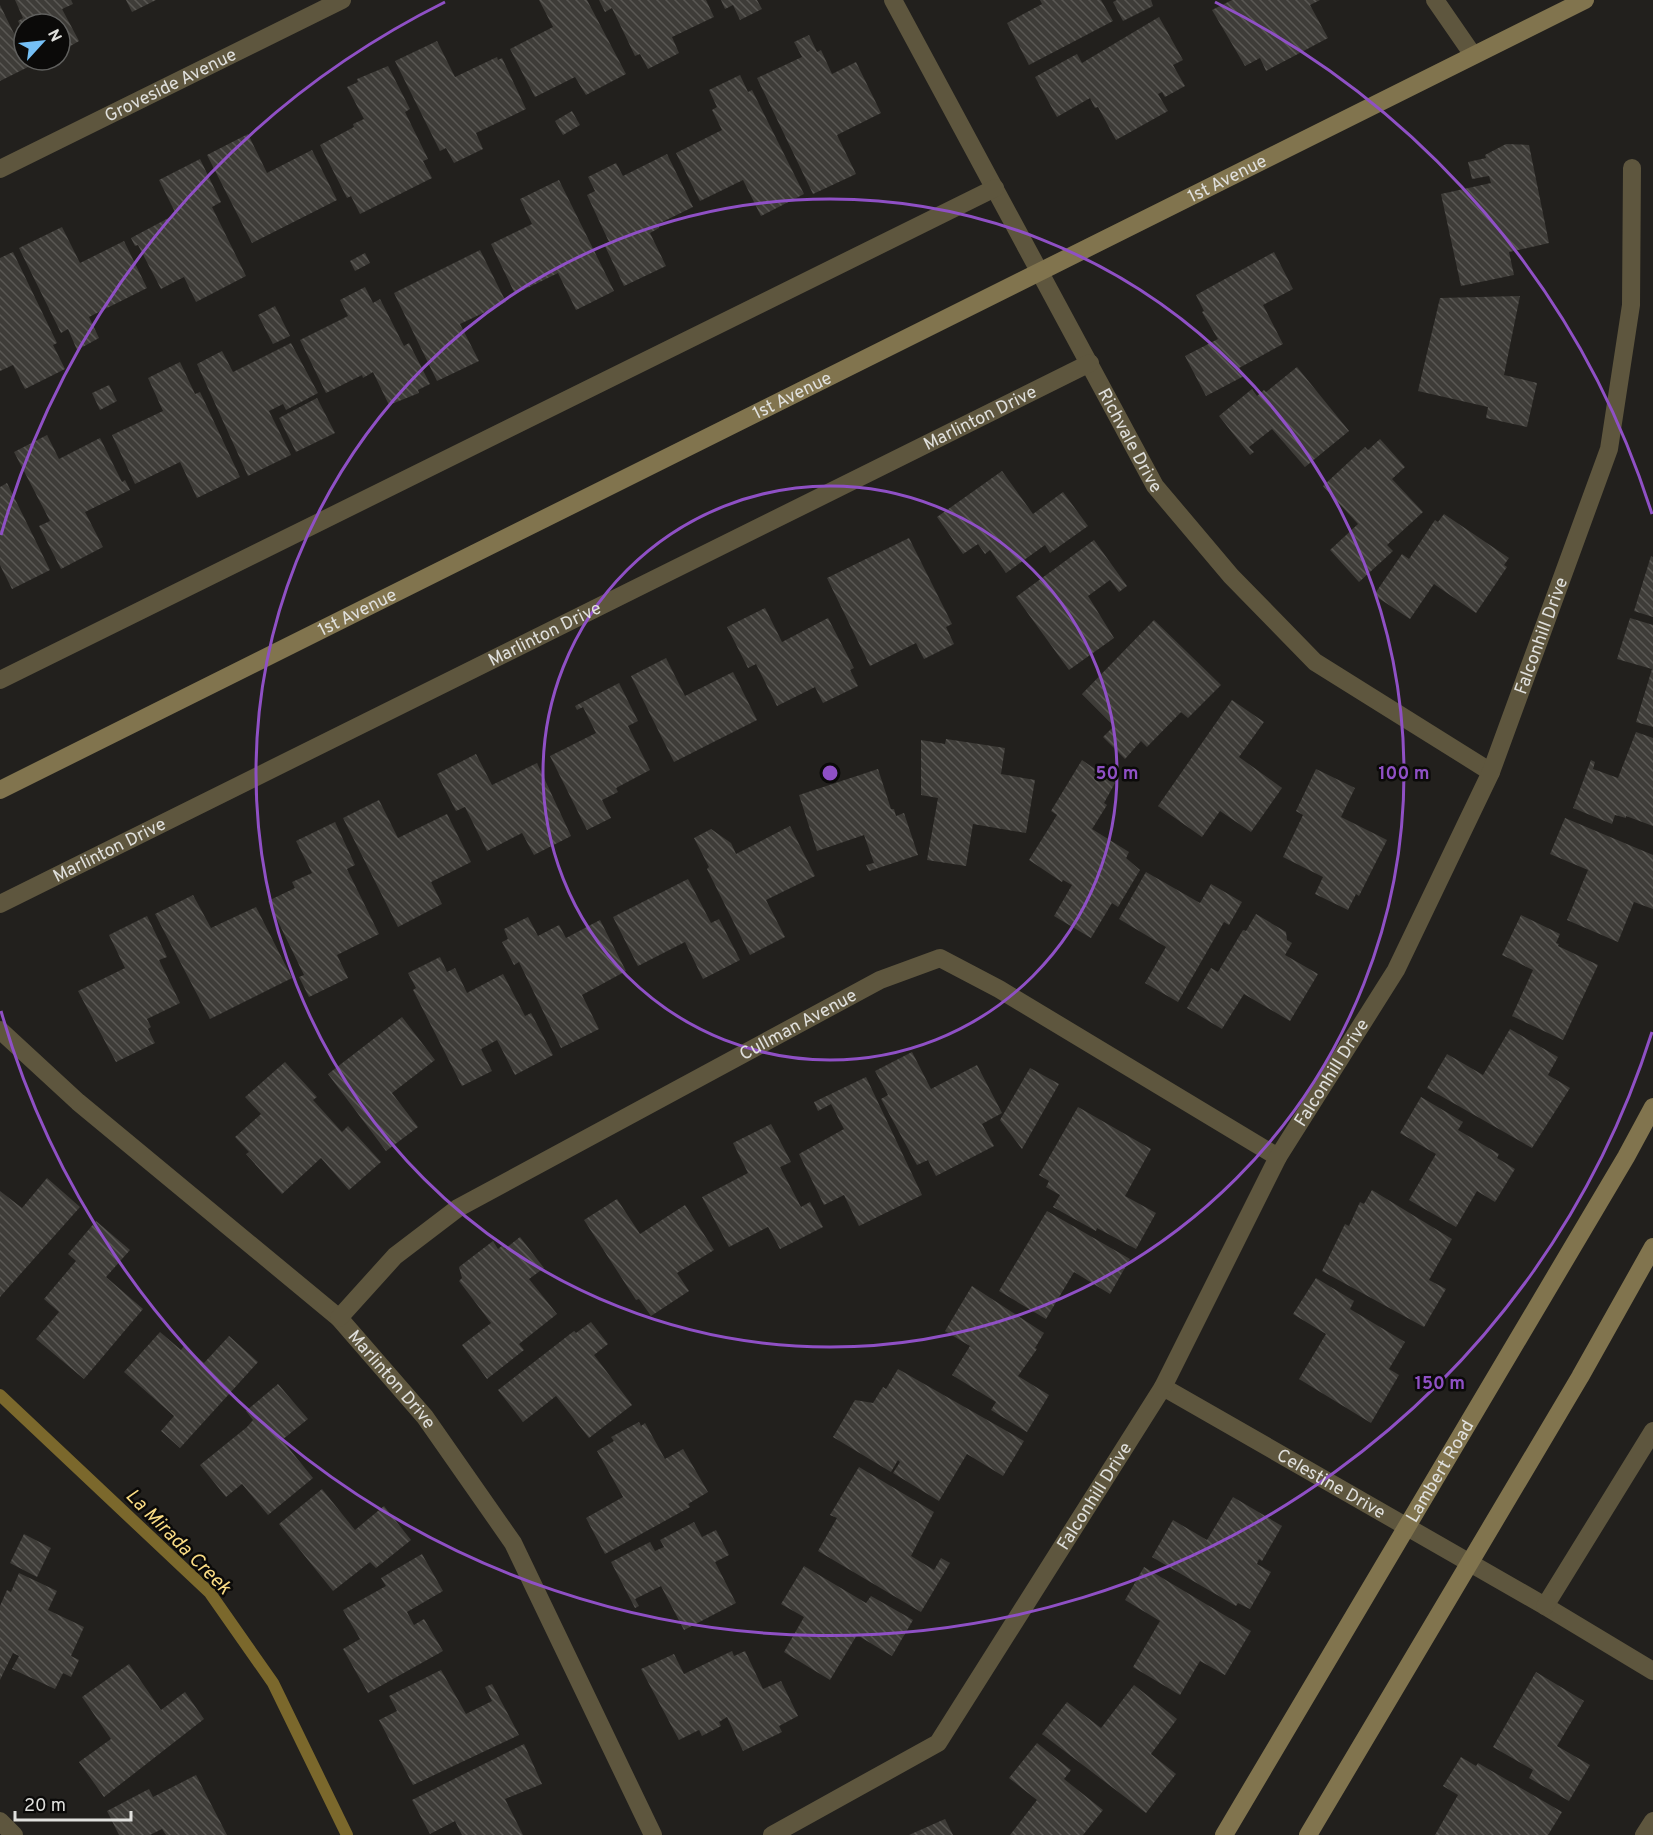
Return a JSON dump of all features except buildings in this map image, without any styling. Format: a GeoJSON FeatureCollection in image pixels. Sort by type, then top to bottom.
{"type":"FeatureCollection","features":[{"type":"Feature","properties":{"kind":"main road","name":"1st Avenue"},"geometry":{"type":"LineString","coordinates":[[0,790],[1585,0]]}},
{"type":"Feature","properties":{"kind":"main road","name":"Lambert Road"},"geometry":{"type":"LineString","coordinates":[[1224,1835],[1620,1167],[1653,1107]]}},
{"type":"Feature","properties":{"kind":"main road"},"geometry":{"type":"LineString","coordinates":[[1308,1835],[1653,1247]]}},
{"type":"Feature","properties":{"kind":"street","name":"Groveside Avenue"},"geometry":{"type":"LineString","coordinates":[[0,169],[342,0]]}},
{"type":"Feature","properties":{"kind":"street","name":"Richvale Drive"},"geometry":{"type":"LineString","coordinates":[[893,0],[1155,486],[1231,576],[1315,662],[1491,772]]}},
{"type":"Feature","properties":{"kind":"street"},"geometry":{"type":"LineString","coordinates":[[1435,0],[1473,56]]}},
{"type":"Feature","properties":{"kind":"street","name":"Falconhill Drive"},"geometry":{"type":"LineString","coordinates":[[772,1835],[938,1743],[1163,1387],[1278,1157],[1396,970],[1491,772],[1609,449],[1631,305],[1632,168]]}},
{"type":"Feature","properties":{"kind":"street"},"geometry":{"type":"LineString","coordinates":[[0,680],[995,188]]}},
{"type":"Feature","properties":{"kind":"street","name":"Marlinton Drive"},"geometry":{"type":"LineString","coordinates":[[0,904],[1090,363]]}},
{"type":"Feature","properties":{"kind":"street","name":"Cullman Avenue"},"geometry":{"type":"LineString","coordinates":[[339,1318],[395,1256],[458,1208],[880,980],[940,958],[999,988],[1278,1157]]}},
{"type":"Feature","properties":{"kind":"street","name":"Marlinton Drive"},"geometry":{"type":"LineString","coordinates":[[0,1030],[78,1102],[339,1318],[425,1417],[513,1543],[653,1835]]}},
{"type":"Feature","properties":{"kind":"street","name":"Celestine Drive"},"geometry":{"type":"LineString","coordinates":[[1163,1387],[1545,1606],[1653,1671]]}},
{"type":"Feature","properties":{"kind":"street"},"geometry":{"type":"LineString","coordinates":[[1545,1606],[1653,1431]]}},
{"type":"Feature","properties":{"kind":"street"},"geometry":{"type":"LineString","coordinates":[[0,1821],[14,1835]]}},
{"type":"Feature","properties":{"kind":"street"},"geometry":{"type":"LineString","coordinates":[[1644,1835],[1653,1821]]}},
{"type":"Feature","properties":{"kind":"waterway","name":"La Mirada Creek"},"geometry":{"type":"LineString","coordinates":[[0,1395],[210,1593],[273,1683],[347,1835]]}}]}
